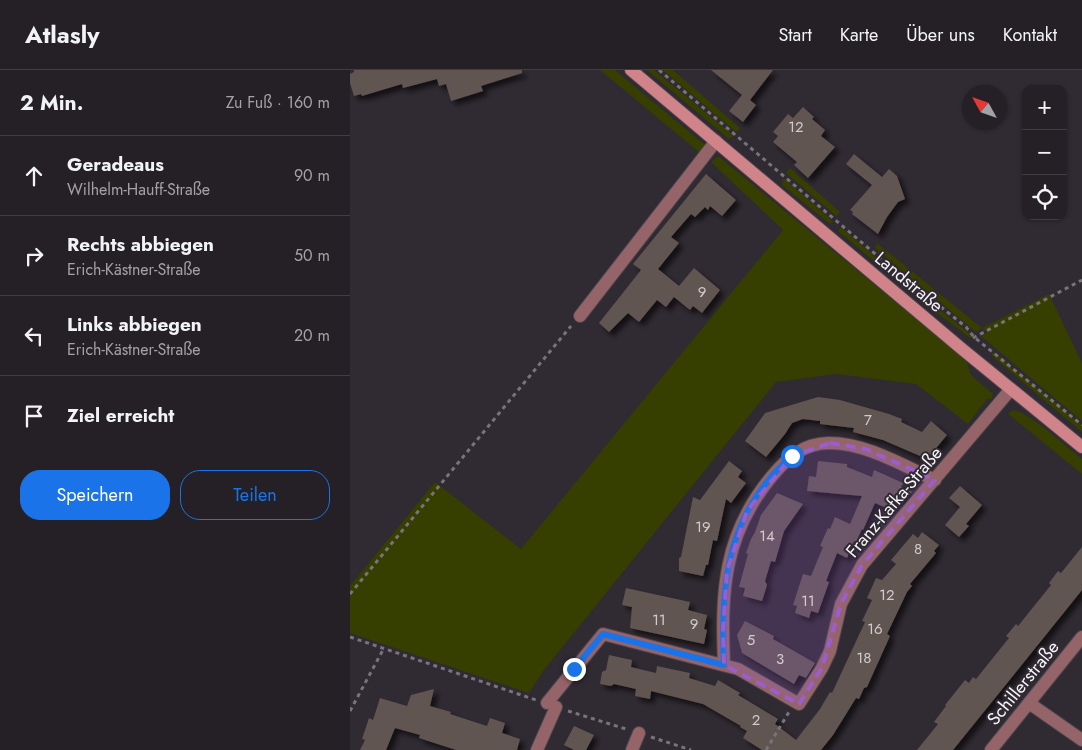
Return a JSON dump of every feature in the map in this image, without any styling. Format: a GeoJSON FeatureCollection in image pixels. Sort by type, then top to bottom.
{"type":"FeatureCollection","features":[{"type":"Feature","properties":{"kind":"street","name":"Landstraße"},"geometry":{"type":"LineString","coordinates":[[631,70],[962,349],[1082,447]]}},
{"type":"Feature","properties":{"kind":"street"},"geometry":{"type":"LineString","coordinates":[[580,316],[716,141]]}},
{"type":"Feature","properties":{"kind":"street","name":"Franz-Kafka-Straße"},"geometry":{"type":"LineString","coordinates":[[799,704],[822,668],[830,651],[841,604],[862,565],[936,480],[1011,389]]}},
{"type":"Feature","properties":{"kind":"street"},"geometry":{"type":"LineString","coordinates":[[724,665],[723,632],[727,571],[733,543],[747,511],[763,487],[783,463],[800,450],[819,444],[830,443],[866,449],[936,480]]}},
{"type":"Feature","properties":{"kind":"street"},"geometry":{"type":"LineString","coordinates":[[537,750],[551,705],[603,634],[738,669],[799,704]]}},
{"type":"Feature","properties":{"kind":"street","name":"Schillerstraße"},"geometry":{"type":"LineString","coordinates":[[990,750],[1082,637]]}},
{"type":"Feature","properties":{"kind":"street"},"geometry":{"type":"LineString","coordinates":[[1029,702],[1082,740]]}},
{"type":"Feature","properties":{"kind":"street"},"geometry":{"type":"LineString","coordinates":[[632,750],[639,733]]}},
{"type":"Feature","properties":{"kind":"path"},"geometry":{"type":"LineString","coordinates":[[659,70],[880,258],[1082,426]]}},
{"type":"Feature","properties":{"kind":"path"},"geometry":{"type":"LineString","coordinates":[[962,349],[974,336],[1082,280]]}},
{"type":"Feature","properties":{"kind":"path"},"geometry":{"type":"LineString","coordinates":[[350,594],[580,316]]}},
{"type":"Feature","properties":{"kind":"path"},"geometry":{"type":"LineString","coordinates":[[350,637],[691,750]]}},
{"type":"Feature","properties":{"kind":"path"},"geometry":{"type":"LineString","coordinates":[[350,711],[384,648]]}},
{"type":"Feature","properties":{"kind":"path"},"geometry":{"type":"LineString","coordinates":[[766,750],[789,711],[799,704]]}},
{"type":"Feature","properties":{"kind":"highlighted area"},"geometry":{"type":"Polygon","coordinates":[[[830,443],[866,449],[935,480],[862,565],[841,604],[822,668],[799,704],[724,665],[723,631],[727,571],[747,511],[792,456],[830,443]]]}},
{"type":"Feature","properties":{"kind":"green space"},"geometry":{"type":"Polygon","coordinates":[[[600,70],[615,70],[705,145],[700,153],[600,70]]]}},
{"type":"Feature","properties":{"kind":"green space"},"geometry":{"type":"Polygon","coordinates":[[[647,70],[654,70],[734,136],[729,139],[647,70]]]}},
{"type":"Feature","properties":{"kind":"green space"},"geometry":{"type":"Polygon","coordinates":[[[663,70],[673,70],[740,128],[736,132],[663,70]]]}},
{"type":"Feature","properties":{"kind":"green space"},"geometry":{"type":"Polygon","coordinates":[[[718,156],[966,360],[971,375],[993,394],[991,400],[988,398],[968,424],[916,384],[836,374],[776,382],[544,670],[529,693],[350,633],[350,586],[435,482],[521,549],[783,230],[711,162],[718,156]]]}},
{"type":"Feature","properties":{"kind":"green space"},"geometry":{"type":"Polygon","coordinates":[[[790,168],[840,212],[836,216],[786,173],[790,168]]]}},
{"type":"Feature","properties":{"kind":"green space"},"geometry":{"type":"Polygon","coordinates":[[[783,178],[833,221],[830,224],[782,185],[783,178]]]}},
{"type":"Feature","properties":{"kind":"green space"},"geometry":{"type":"Polygon","coordinates":[[[841,227],[895,274],[973,336],[970,338],[933,310],[838,231],[841,227]]]}},
{"type":"Feature","properties":{"kind":"green space"},"geometry":{"type":"Polygon","coordinates":[[[877,243],[982,328],[976,332],[875,248],[877,243]]]}},
{"type":"Feature","properties":{"kind":"green space"},"geometry":{"type":"Polygon","coordinates":[[[1049,294],[1082,363],[1082,421],[981,336],[987,333],[982,328],[1049,294]]]}},
{"type":"Feature","properties":{"kind":"green space"},"geometry":{"type":"Polygon","coordinates":[[[994,352],[1082,425],[1082,432],[991,355],[994,352]]]}},
{"type":"Feature","properties":{"kind":"green space"},"geometry":{"type":"Polygon","coordinates":[[[1013,410],[1038,423],[1082,459],[1082,474],[1008,414],[1013,410]]]}},
{"type":"Feature","properties":{"kind":"building"},"geometry":{"type":"Polygon","coordinates":[[[354,70],[522,70],[522,73],[481,86],[483,91],[451,101],[446,84],[439,86],[437,79],[403,88],[402,84],[362,96],[361,94],[354,96],[350,83],[350,74],[354,70]]]}},
{"type":"Feature","properties":{"kind":"building"},"geometry":{"type":"Polygon","coordinates":[[[711,70],[773,70],[750,100],[756,105],[743,122],[729,111],[742,95],[711,70]]]}},
{"type":"Feature","properties":{"kind":"building"},"geometry":{"type":"Polygon","coordinates":[[[803,107],[814,117],[812,119],[825,130],[821,136],[835,147],[808,178],[794,165],[797,162],[773,142],[778,136],[773,132],[788,114],[793,118],[803,107]]]}},
{"type":"Feature","properties":{"kind":"building"},"geometry":{"type":"Polygon","coordinates":[[[854,154],[882,177],[889,169],[897,176],[905,199],[898,202],[878,234],[852,214],[853,212],[850,210],[872,185],[846,164],[854,154]]]}},
{"type":"Feature","properties":{"kind":"building"},"geometry":{"type":"Polygon","coordinates":[[[706,174],[736,200],[722,216],[710,206],[708,210],[705,207],[695,217],[691,214],[671,237],[679,243],[658,269],[679,286],[694,268],[720,290],[702,313],[693,306],[690,310],[674,297],[666,307],[657,300],[639,322],[628,313],[609,332],[599,323],[641,270],[633,264],[706,174]]]}},
{"type":"Feature","properties":{"kind":"building"},"geometry":{"type":"Polygon","coordinates":[[[818,397],[840,400],[889,414],[902,419],[901,422],[922,432],[931,421],[947,435],[927,459],[883,440],[853,432],[854,428],[820,424],[820,421],[803,419],[792,423],[766,457],[745,441],[765,413],[818,397]]]}},
{"type":"Feature","properties":{"kind":"building"},"geometry":{"type":"Polygon","coordinates":[[[729,461],[742,471],[738,477],[746,483],[731,503],[726,499],[717,541],[713,540],[708,565],[706,565],[703,576],[679,571],[679,558],[681,557],[693,497],[700,500],[729,461]]]}},
{"type":"Feature","properties":{"kind":"building"},"geometry":{"type":"Polygon","coordinates":[[[818,461],[847,464],[847,467],[872,477],[874,470],[903,483],[901,487],[912,492],[902,504],[895,501],[891,510],[875,503],[863,530],[856,542],[854,541],[847,558],[837,553],[826,581],[829,582],[818,613],[811,611],[809,618],[795,613],[797,606],[793,605],[803,574],[811,576],[823,547],[820,546],[835,517],[850,524],[862,496],[807,491],[809,476],[816,477],[818,461]]]}},
{"type":"Feature","properties":{"kind":"building"},"geometry":{"type":"Polygon","coordinates":[[[960,486],[982,505],[966,524],[969,526],[959,537],[945,525],[960,507],[949,498],[960,486]]]}},
{"type":"Feature","properties":{"kind":"building"},"geometry":{"type":"Polygon","coordinates":[[[777,493],[803,504],[784,531],[775,562],[771,561],[762,601],[743,596],[745,588],[739,587],[751,539],[761,515],[777,493]]]}},
{"type":"Feature","properties":{"kind":"building"},"geometry":{"type":"Polygon","coordinates":[[[922,532],[939,545],[934,551],[936,553],[910,584],[912,586],[907,592],[887,634],[890,636],[867,687],[864,688],[859,699],[856,698],[833,735],[821,750],[762,750],[743,738],[747,731],[741,726],[703,704],[651,691],[650,699],[635,696],[636,689],[614,684],[611,686],[600,684],[602,672],[606,670],[609,655],[632,660],[631,667],[656,673],[657,666],[690,673],[689,678],[715,686],[718,680],[740,693],[738,695],[778,719],[775,724],[796,740],[820,709],[830,692],[832,693],[865,622],[862,621],[872,600],[867,598],[876,578],[882,580],[896,564],[891,560],[913,534],[918,538],[922,532]]]}},
{"type":"Feature","properties":{"kind":"building"},"geometry":{"type":"Polygon","coordinates":[[[1082,547],[1082,590],[953,750],[917,750],[938,724],[934,722],[965,680],[969,683],[973,677],[976,679],[1009,638],[1006,636],[1016,624],[1018,626],[1051,585],[1049,583],[1058,571],[1061,573],[1082,547]]]}},
{"type":"Feature","properties":{"kind":"building"},"geometry":{"type":"Polygon","coordinates":[[[626,588],[690,602],[688,610],[707,615],[704,629],[707,630],[704,644],[630,628],[632,607],[622,605],[626,588]]]}},
{"type":"Feature","properties":{"kind":"building"},"geometry":{"type":"Polygon","coordinates":[[[745,621],[774,636],[773,639],[815,663],[806,678],[799,675],[794,684],[742,653],[737,635],[745,621]]]}},
{"type":"Feature","properties":{"kind":"building"},"geometry":{"type":"Polygon","coordinates":[[[434,689],[430,706],[487,726],[490,718],[505,723],[502,733],[520,739],[517,750],[456,750],[419,738],[420,735],[395,728],[386,750],[360,750],[365,740],[362,739],[369,718],[373,720],[380,698],[407,706],[411,695],[434,689]]]}},
{"type":"Feature","properties":{"kind":"building"},"geometry":{"type":"Polygon","coordinates":[[[574,726],[594,735],[586,750],[574,750],[564,745],[574,726]]]}},
{"type":"Feature","properties":{"kind":"route"},"geometry":{"type":"LineString","coordinates":[[574,669],[603,634],[724,665],[723,632],[727,571],[733,543],[747,511],[763,487],[783,463],[792,456]]}}]}
